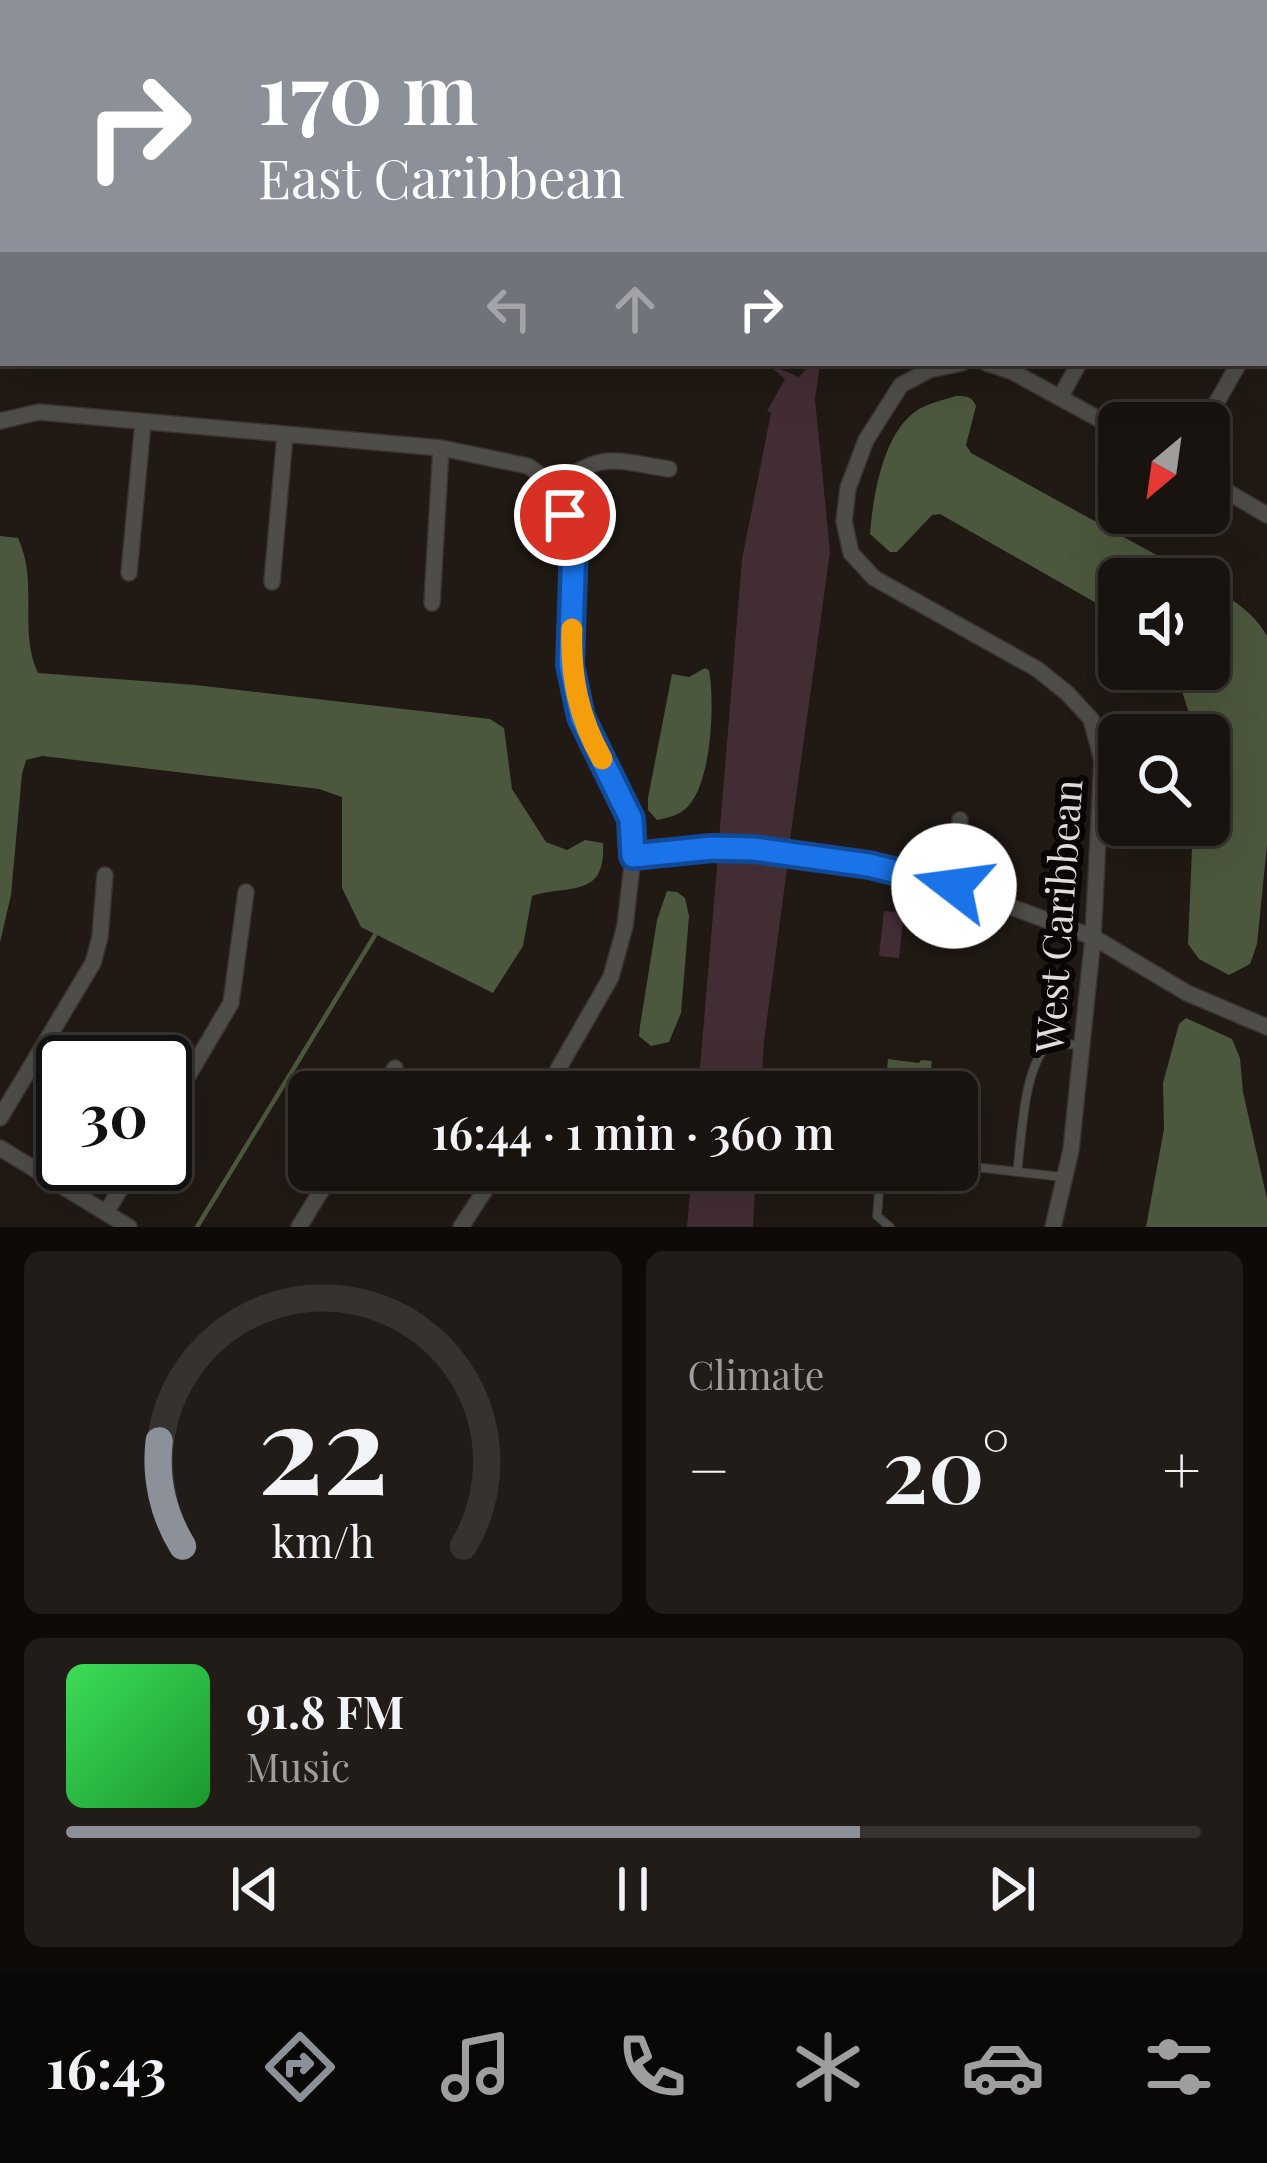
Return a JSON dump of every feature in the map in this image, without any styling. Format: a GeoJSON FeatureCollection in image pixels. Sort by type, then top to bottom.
{"type":"FeatureCollection","features":[{"type":"Feature","properties":{"kind":"street"},"geometry":{"type":"LineString","coordinates":[[995,366],[1098,419]]}},
{"type":"Feature","properties":{"kind":"street"},"geometry":{"type":"LineString","coordinates":[[1060,398],[1077,366]]}},
{"type":"Feature","properties":{"kind":"street"},"geometry":{"type":"LineString","coordinates":[[1217,402],[1236,366]]}},
{"type":"Feature","properties":{"kind":"street","name":"West Caribbean"},"geometry":{"type":"LineString","coordinates":[[928,367],[901,385],[866,440],[848,488],[844,520],[851,553],[874,578],[1037,669],[1067,693],[1091,719],[1102,760],[1094,937],[1066,1178],[1053,1227]]}},
{"type":"Feature","properties":{"kind":"street"},"geometry":{"type":"LineString","coordinates":[[0,421],[39,412],[441,448],[529,466],[556,485],[574,544],[570,665],[581,717],[631,819],[633,856],[626,926],[611,977],[557,1071]]}},
{"type":"Feature","properties":{"kind":"street"},"geometry":{"type":"LineString","coordinates":[[129,573],[143,422]]}},
{"type":"Feature","properties":{"kind":"street"},"geometry":{"type":"LineString","coordinates":[[272,582],[285,435]]}},
{"type":"Feature","properties":{"kind":"street"},"geometry":{"type":"LineString","coordinates":[[433,603],[441,448]]}},
{"type":"Feature","properties":{"kind":"street"},"geometry":{"type":"LineString","coordinates":[[556,485],[599,460],[669,469]]}},
{"type":"Feature","properties":{"kind":"street"},"geometry":{"type":"LineString","coordinates":[[1230,493],[1267,515]]}},
{"type":"Feature","properties":{"kind":"street"},"geometry":{"type":"LineString","coordinates":[[954,886],[961,820]]}},
{"type":"Feature","properties":{"kind":"street"},"geometry":{"type":"LineString","coordinates":[[633,856],[754,849],[869,865],[954,886],[1094,937],[1187,993],[1267,1027]]}},
{"type":"Feature","properties":{"kind":"street"},"geometry":{"type":"LineString","coordinates":[[0,1118],[93,964],[105,875]]}},
{"type":"Feature","properties":{"kind":"street"},"geometry":{"type":"LineString","coordinates":[[192,1069],[231,1003],[246,892]]}},
{"type":"Feature","properties":{"kind":"street"},"geometry":{"type":"LineString","coordinates":[[0,1148],[129,1227]]}},
{"type":"Feature","properties":{"kind":"street"},"geometry":{"type":"LineString","coordinates":[[106,1213],[119,1191]]}},
{"type":"Feature","properties":{"kind":"street"},"geometry":{"type":"LineString","coordinates":[[299,1227],[321,1191]]}},
{"type":"Feature","properties":{"kind":"street"},"geometry":{"type":"LineString","coordinates":[[461,1227],[484,1191]]}},
{"type":"Feature","properties":{"kind":"lane"},"geometry":{"type":"LineString","coordinates":[[1017,1172],[1032,1070],[1039,1052],[1049,1043],[1081,1045]]}},
{"type":"Feature","properties":{"kind":"lane"},"geometry":{"type":"LineString","coordinates":[[978,1167],[1066,1178]]}},
{"type":"Feature","properties":{"kind":"lane"},"geometry":{"type":"LineString","coordinates":[[879,1191],[878,1216],[890,1227]]}},
{"type":"Feature","properties":{"kind":"shaded area"},"geometry":{"type":"Polygon","coordinates":[[[770,366],[799,377],[808,366],[820,366],[815,399],[830,552],[789,847],[719,841],[742,559],[771,413],[767,411],[785,379],[770,366]]]}},
{"type":"Feature","properties":{"kind":"shaded area"},"geometry":{"type":"Polygon","coordinates":[[[956,396],[973,400],[976,406],[966,445],[971,453],[1098,523],[1098,534],[1118,534],[1162,558],[1098,558],[1098,604],[940,514],[932,515],[897,552],[890,552],[870,534],[877,484],[897,432],[919,409],[956,396]]]}},
{"type":"Feature","properties":{"kind":"shaded area"},"geometry":{"type":"Polygon","coordinates":[[[0,536],[18,538],[24,555],[29,641],[38,673],[195,685],[490,719],[504,728],[512,789],[546,842],[567,850],[585,840],[603,843],[599,873],[583,886],[532,896],[523,946],[493,993],[361,927],[342,888],[342,797],[319,789],[42,756],[26,760],[22,774],[11,895],[0,942],[0,536]]]}},
{"type":"Feature","properties":{"kind":"shaded area"},"geometry":{"type":"Polygon","coordinates":[[[1230,598],[1267,636],[1267,845],[1257,944],[1250,964],[1229,975],[1199,959],[1188,944],[1192,846],[1230,846],[1230,714],[1189,714],[1182,690],[1230,690],[1230,598]]]}},
{"type":"Feature","properties":{"kind":"shaded area"},"geometry":{"type":"Polygon","coordinates":[[[705,668],[711,684],[711,723],[701,784],[684,810],[657,820],[648,810],[648,798],[672,674],[689,677],[705,668]]]}},
{"type":"Feature","properties":{"kind":"shaded area"},"geometry":{"type":"Polygon","coordinates":[[[718,855],[788,861],[762,1071],[700,1071],[718,855]]]}},
{"type":"Feature","properties":{"kind":"shaded area"},"geometry":{"type":"Polygon","coordinates":[[[667,891],[685,898],[689,916],[681,1013],[669,1042],[651,1046],[639,1036],[640,1026],[657,920],[667,891]]]}},
{"type":"Feature","properties":{"kind":"shaded area"},"geometry":{"type":"Polygon","coordinates":[[[884,911],[904,913],[899,958],[879,956],[884,911]]]}},
{"type":"Feature","properties":{"kind":"shaded area"},"geometry":{"type":"Polygon","coordinates":[[[1186,1018],[1232,1039],[1240,1058],[1267,1199],[1267,1227],[1146,1227],[1164,1129],[1163,1083],[1179,1024],[1186,1018]]]}},
{"type":"Feature","properties":{"kind":"shaded area"},"geometry":{"type":"Polygon","coordinates":[[[888,1059],[932,1061],[931,1071],[887,1071],[888,1059]]]}},
{"type":"Feature","properties":{"kind":"shaded area"},"geometry":{"type":"Polygon","coordinates":[[[690,1191],[755,1191],[753,1227],[687,1227],[690,1191]]]}},
{"type":"Feature","properties":{"kind":"waterway"},"geometry":{"type":"LineString","coordinates":[[197,1227],[375,935]]}},
{"type":"Feature","properties":{"kind":"slow traffic"},"geometry":{"type":"LineString","coordinates":[[572,629],[570,665],[581,717],[602,759]]}},
{"type":"Feature","properties":{"kind":"route"},"geometry":{"type":"LineString","coordinates":[[565,515],[574,544],[570,665],[581,717],[631,819],[633,856],[754,849],[869,865],[954,886]]}}]}
